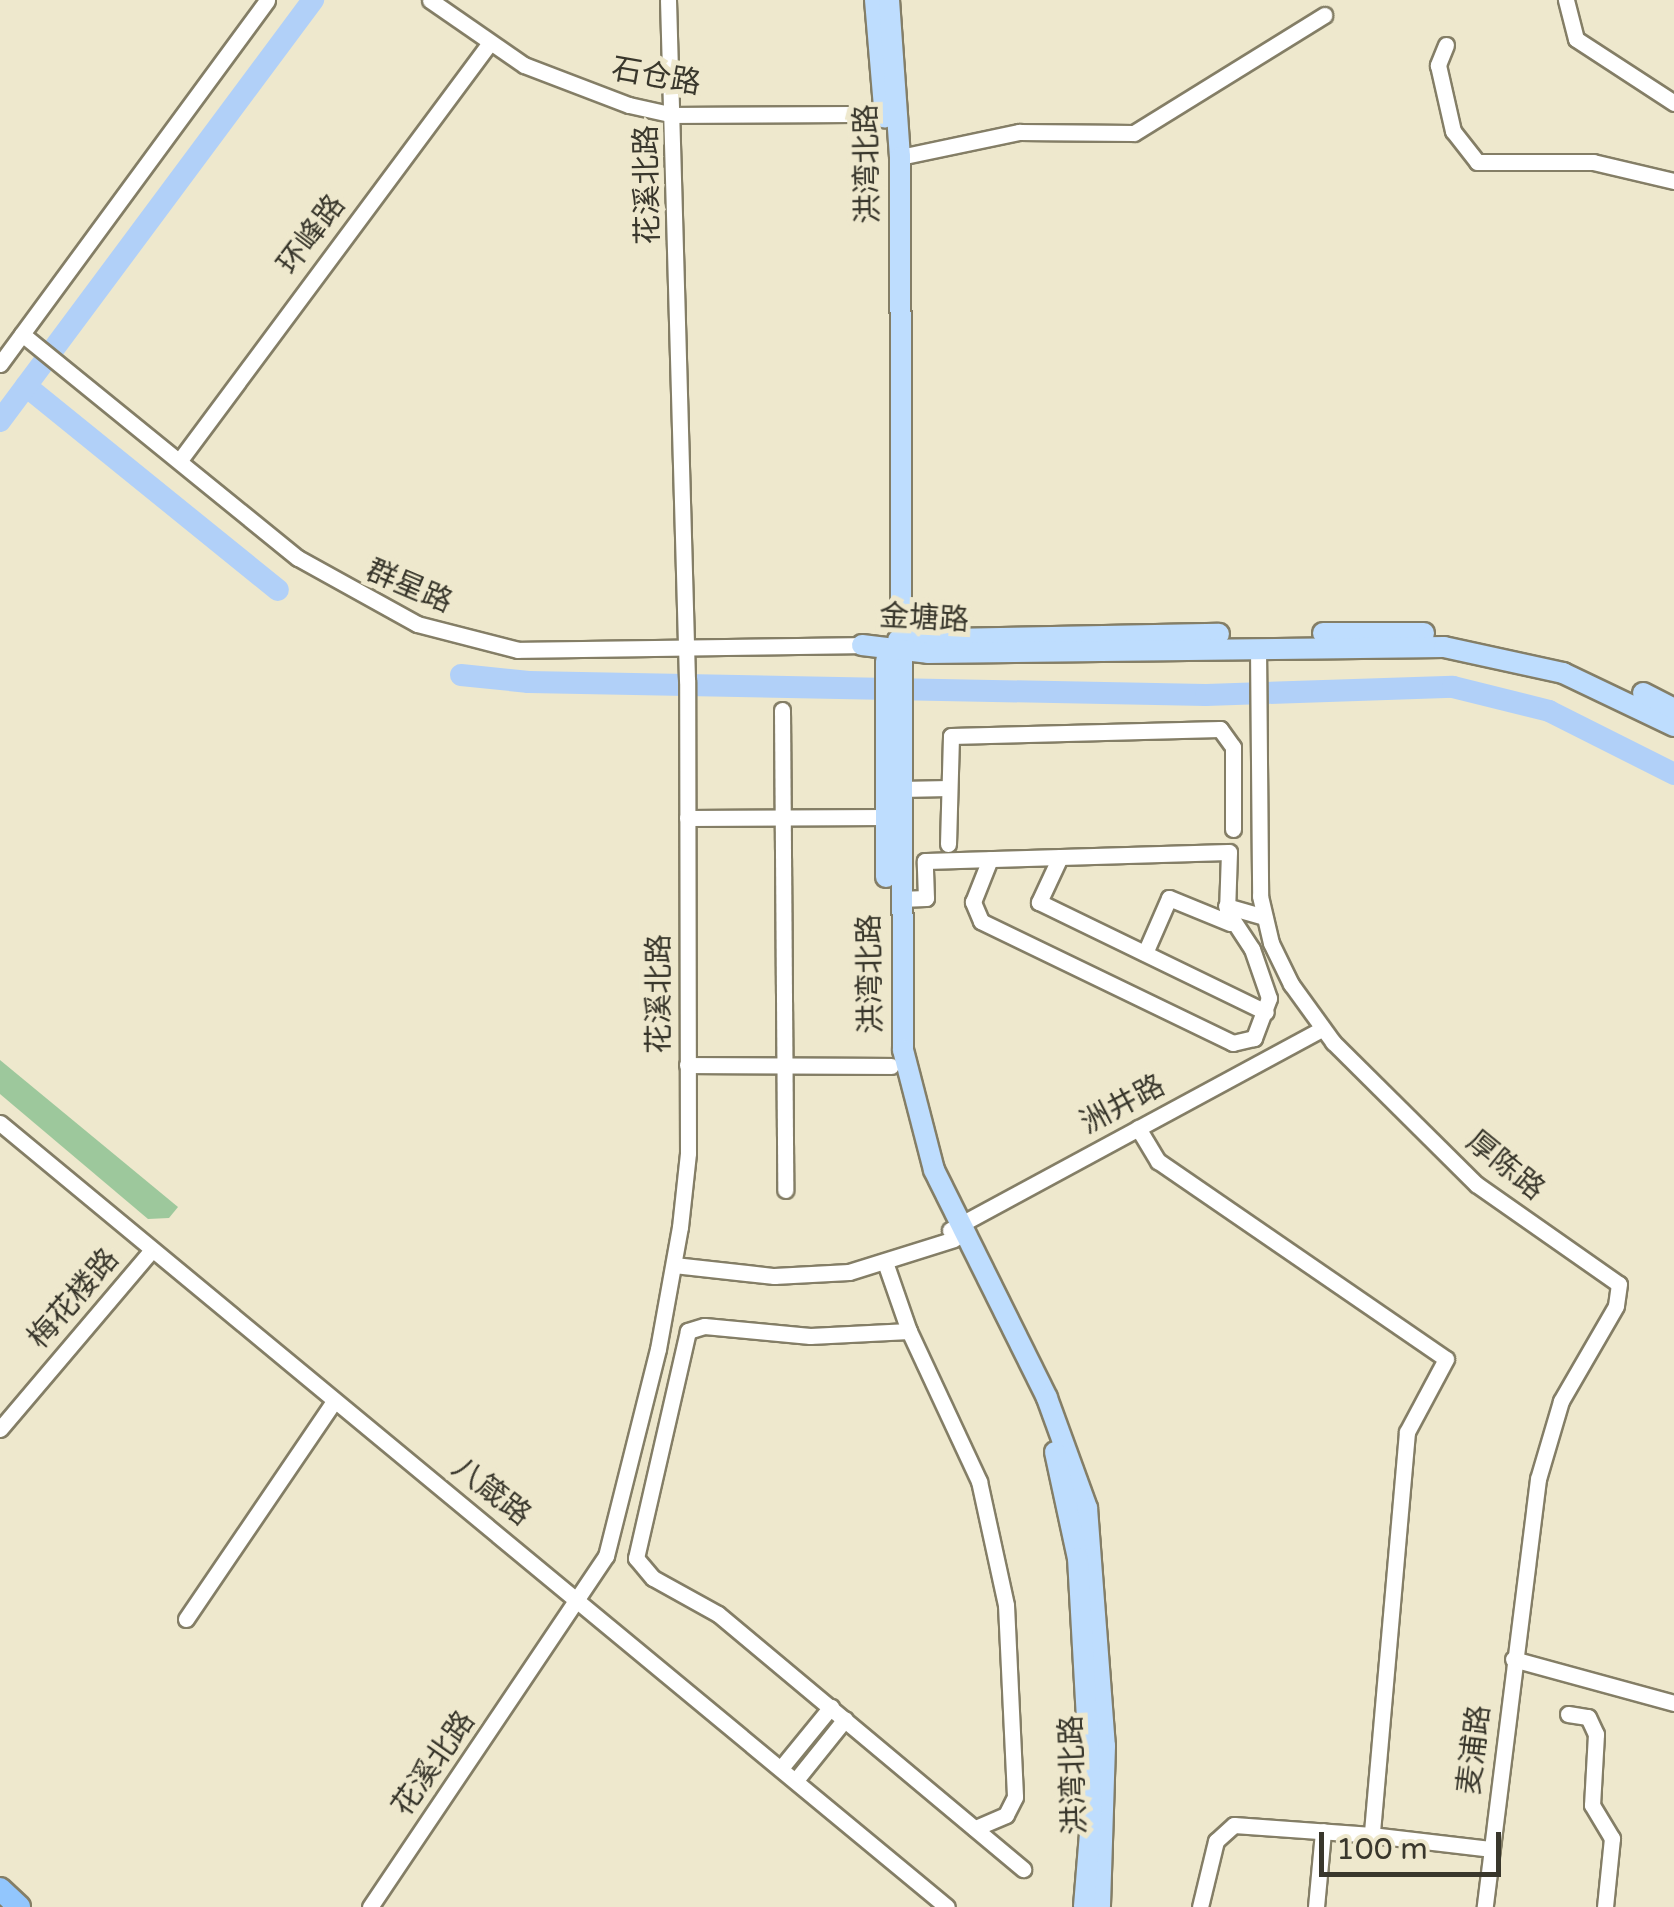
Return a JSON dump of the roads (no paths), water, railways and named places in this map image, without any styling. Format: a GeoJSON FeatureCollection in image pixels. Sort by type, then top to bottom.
{"type":"FeatureCollection","features":[{"type":"Feature","properties":{"kind":"highway"},"geometry":{"type":"LineString","coordinates":[[0,1889],[19,1907]]}},
{"type":"Feature","properties":{"kind":"main road","name":"洪湾北路"},"geometry":{"type":"LineString","coordinates":[[875,0],[900,156],[893,644]]}},
{"type":"Feature","properties":{"kind":"main road","name":"洪湾北路"},"geometry":{"type":"LineString","coordinates":[[889,0],[893,691],[885,817],[891,1066],[911,1139],[1048,1432],[1073,1518],[1092,1809],[1084,1907]]}},
{"type":"Feature","properties":{"kind":"main road","name":"金塘路"},"geometry":{"type":"LineString","coordinates":[[862,645],[1430,633],[1558,657],[1674,709]]}},
{"type":"Feature","properties":{"kind":"main road","name":"金塘路"},"geometry":{"type":"LineString","coordinates":[[893,644],[928,653],[1421,646],[1502,655],[1602,689],[1674,726]]}},
{"type":"Feature","properties":{"kind":"main road","name":"洪湾北路"},"geometry":{"type":"LineString","coordinates":[[893,691],[900,788],[899,899],[907,1077],[955,1231],[1058,1424],[1091,1527],[1107,1817],[1100,1907]]}},
{"type":"Feature","properties":{"kind":"main road"},"geometry":{"type":"LineString","coordinates":[[0,1879],[30,1907]]}},
{"type":"Feature","properties":{"kind":"street"},"geometry":{"type":"LineString","coordinates":[[0,364],[267,0]]}},
{"type":"Feature","properties":{"kind":"street","name":"石仓路"},"geometry":{"type":"LineString","coordinates":[[430,0],[488,44],[565,84],[674,115],[892,114]]}},
{"type":"Feature","properties":{"kind":"street","name":"花溪北路"},"geometry":{"type":"LineString","coordinates":[[370,1907],[581,1599],[615,1531],[674,1265],[688,1153],[687,680],[668,0]]}},
{"type":"Feature","properties":{"kind":"street"},"geometry":{"type":"LineString","coordinates":[[1566,0],[1576,39],[1674,103]]}},
{"type":"Feature","properties":{"kind":"street"},"geometry":{"type":"LineString","coordinates":[[900,156],[1019,132],[1134,133],[1324,15]]}},
{"type":"Feature","properties":{"kind":"street","name":"环峰路"},"geometry":{"type":"LineString","coordinates":[[180,460],[488,44]]}},
{"type":"Feature","properties":{"kind":"street"},"geometry":{"type":"LineString","coordinates":[[1446,44],[1438,65],[1453,130],[1477,162],[1593,162],[1674,181]]}},
{"type":"Feature","properties":{"kind":"street","name":"群星路"},"geometry":{"type":"LineString","coordinates":[[22,334],[313,568],[417,624],[518,650],[862,645]]}},
{"type":"Feature","properties":{"kind":"street","name":"厚陈路"},"geometry":{"type":"LineString","coordinates":[[1258,647],[1264,917],[1280,964],[1322,1029],[1486,1194],[1619,1284],[1616,1306],[1571,1380],[1544,1451],[1513,1659]]}},
{"type":"Feature","properties":{"kind":"street"},"geometry":{"type":"LineString","coordinates":[[782,710],[785,1190]]}},
{"type":"Feature","properties":{"kind":"street"},"geometry":{"type":"LineString","coordinates":[[948,844],[950,736],[1215,728],[1233,747],[1233,829]]}},
{"type":"Feature","properties":{"kind":"street"},"geometry":{"type":"LineString","coordinates":[[900,788],[949,788]]}},
{"type":"Feature","properties":{"kind":"street"},"geometry":{"type":"LineString","coordinates":[[687,818],[885,817]]}},
{"type":"Feature","properties":{"kind":"street"},"geometry":{"type":"LineString","coordinates":[[899,899],[926,898],[926,860],[1230,852],[1226,906],[1230,922],[1252,949],[1268,992],[1266,1012],[1250,1042],[1239,1045],[982,921],[973,902],[990,859]]}},
{"type":"Feature","properties":{"kind":"street"},"geometry":{"type":"LineString","coordinates":[[1060,857],[1039,902],[1266,1012]]}},
{"type":"Feature","properties":{"kind":"street"},"geometry":{"type":"LineString","coordinates":[[1145,953],[1169,898],[1230,922]]}},
{"type":"Feature","properties":{"kind":"street"},"geometry":{"type":"LineString","coordinates":[[1226,906],[1264,917]]}},
{"type":"Feature","properties":{"kind":"street","name":"洲井路"},"geometry":{"type":"LineString","coordinates":[[674,1265],[788,1276],[886,1265],[1322,1029]]}},
{"type":"Feature","properties":{"kind":"street"},"geometry":{"type":"LineString","coordinates":[[688,1065],[891,1066]]}},
{"type":"Feature","properties":{"kind":"street","name":"八箴路"},"geometry":{"type":"LineString","coordinates":[[0,1123],[334,1401],[581,1599],[947,1907]]}},
{"type":"Feature","properties":{"kind":"street"},"geometry":{"type":"LineString","coordinates":[[1138,1128],[1158,1161],[1446,1359],[1407,1432],[1372,1835]]}},
{"type":"Feature","properties":{"kind":"street","name":"梅花楼路"},"geometry":{"type":"LineString","coordinates":[[0,1429],[152,1250]]}},
{"type":"Feature","properties":{"kind":"street"},"geometry":{"type":"LineString","coordinates":[[886,1265],[909,1331],[979,1480],[1006,1606],[1015,1797],[1006,1815],[975,1828]]}},
{"type":"Feature","properties":{"kind":"street"},"geometry":{"type":"LineString","coordinates":[[909,1331],[810,1336],[698,1326],[682,1341],[636,1539],[638,1564],[652,1578],[708,1606],[1024,1869]]}},
{"type":"Feature","properties":{"kind":"street"},"geometry":{"type":"LineString","coordinates":[[186,1619],[334,1401]]}},
{"type":"Feature","properties":{"kind":"street"},"geometry":{"type":"LineString","coordinates":[[645,1405],[666,1409]]}},
{"type":"Feature","properties":{"kind":"street"},"geometry":{"type":"LineString","coordinates":[[641,1422],[662,1428]]}},
{"type":"Feature","properties":{"kind":"street"},"geometry":{"type":"LineString","coordinates":[[1513,1659],[1674,1703]]}},
{"type":"Feature","properties":{"kind":"street","name":"麦浦路"},"geometry":{"type":"LineString","coordinates":[[1485,1907],[1513,1659]]}},
{"type":"Feature","properties":{"kind":"street"},"geometry":{"type":"LineString","coordinates":[[781,1768],[831,1707]]}},
{"type":"Feature","properties":{"kind":"street"},"geometry":{"type":"LineString","coordinates":[[1568,1714],[1588,1717],[1596,1734],[1592,1806],[1612,1838],[1605,1907]]}},
{"type":"Feature","properties":{"kind":"street"},"geometry":{"type":"LineString","coordinates":[[796,1780],[844,1719]]}},
{"type":"Feature","properties":{"kind":"street"},"geometry":{"type":"LineString","coordinates":[[1200,1907],[1211,1852],[1227,1828],[1240,1824],[1491,1849]]}},
{"type":"Feature","properties":{"kind":"street"},"geometry":{"type":"LineString","coordinates":[[1316,1907],[1323,1831]]}},
{"type":"Feature","properties":{"kind":"waterway"},"geometry":{"type":"LineString","coordinates":[[0,421],[313,0]]}},
{"type":"Feature","properties":{"kind":"waterway"},"geometry":{"type":"LineString","coordinates":[[26,386],[278,590]]}},
{"type":"Feature","properties":{"kind":"waterway"},"geometry":{"type":"LineString","coordinates":[[461,675],[529,682],[1206,695],[1453,687],[1549,711],[1674,774]]}}]}
